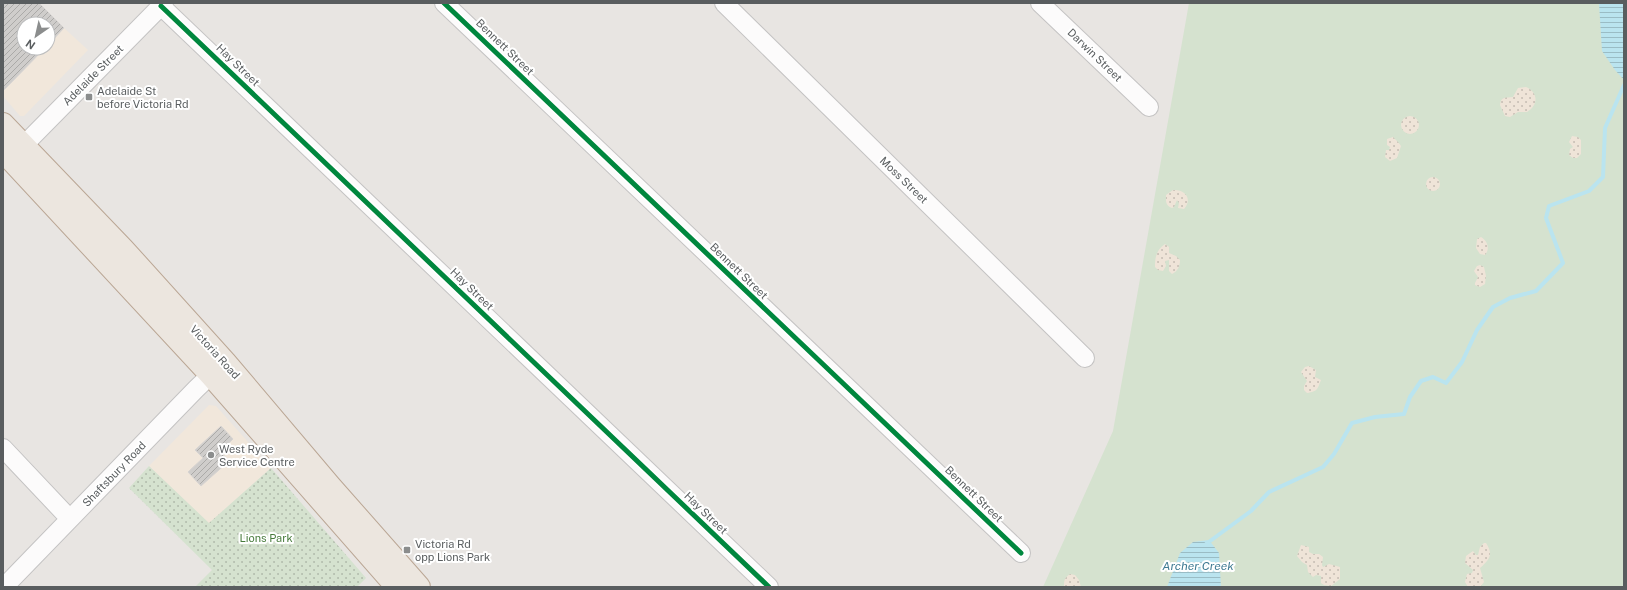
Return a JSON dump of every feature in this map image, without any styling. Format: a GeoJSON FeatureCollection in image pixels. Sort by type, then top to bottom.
{"type":"FeatureCollection","features":[{"type":"Feature","properties":{"kind":"highway","name":"Victoria Road"},"geometry":{"type":"LineString","coordinates":[[3,124],[12,152],[123,250],[397,587]]}},
{"type":"Feature","properties":{"kind":"highway","name":"Victoria Road"},"geometry":{"type":"LineString","coordinates":[[218,368],[330,486],[419,587]]}},
{"type":"Feature","properties":{"kind":"street","name":"Bennett Street"},"geometry":{"type":"LineString","coordinates":[[444,3],[1021,553]]}},
{"type":"Feature","properties":{"kind":"street","name":"Moss Street"},"geometry":{"type":"LineString","coordinates":[[724,3],[1085,358]]}},
{"type":"Feature","properties":{"kind":"street","name":"Darwin Street"},"geometry":{"type":"LineString","coordinates":[[1040,3],[1149,107]]}},
{"type":"Feature","properties":{"kind":"street","name":"Adelaide Street"},"geometry":{"type":"LineString","coordinates":[[12,152],[162,4]]}},
{"type":"Feature","properties":{"kind":"street","name":"Hay Street"},"geometry":{"type":"LineString","coordinates":[[162,4],[769,587]]}},
{"type":"Feature","properties":{"kind":"street","name":"Shaftsbury Road"},"geometry":{"type":"LineString","coordinates":[[4,587],[218,368]]}},
{"type":"Feature","properties":{"kind":"street"},"geometry":{"type":"LineString","coordinates":[[3,448],[70,519]]}},
{"type":"Feature","properties":{"kind":"shaded area"},"geometry":{"type":"Polygon","coordinates":[[[64,28],[88,50],[24,116],[20,116],[3,96],[3,91],[37,56],[56,56],[56,36],[64,28]]]}},
{"type":"Feature","properties":{"kind":"shaded area"},"geometry":{"type":"Polygon","coordinates":[[[209,405],[216,406],[271,468],[209,524],[149,466],[209,405]]]}},
{"type":"Feature","properties":{"kind":"green space"},"geometry":{"type":"Polygon","coordinates":[[[1189,3],[1624,3],[1624,587],[1043,587],[1113,431],[1189,3]]]}},
{"type":"Feature","properties":{"kind":"green space","name":"Lions Park"},"geometry":{"type":"Polygon","coordinates":[[[149,466],[209,523],[271,468],[366,578],[357,587],[195,587],[212,570],[129,488],[149,466]]]}},
{"type":"Feature","properties":{"kind":"sand"},"geometry":{"type":"Polygon","coordinates":[[[1526,87],[1535,95],[1536,99],[1534,106],[1527,112],[1518,112],[1510,117],[1505,116],[1500,105],[1501,100],[1504,98],[1513,97],[1518,88],[1526,87]]]}},
{"type":"Feature","properties":{"kind":"sand"},"geometry":{"type":"Polygon","coordinates":[[[1410,116],[1416,119],[1419,125],[1416,131],[1410,134],[1404,131],[1401,125],[1404,119],[1410,116]]]}},
{"type":"Feature","properties":{"kind":"sand"},"geometry":{"type":"Polygon","coordinates":[[[1572,136],[1578,137],[1581,140],[1581,154],[1577,158],[1573,158],[1569,155],[1570,149],[1573,147],[1569,142],[1572,136]]]}},
{"type":"Feature","properties":{"kind":"sand"},"geometry":{"type":"Polygon","coordinates":[[[1393,137],[1401,146],[1397,158],[1390,161],[1385,157],[1386,150],[1389,150],[1390,147],[1387,145],[1387,139],[1393,137]]]}},
{"type":"Feature","properties":{"kind":"sand"},"geometry":{"type":"Polygon","coordinates":[[[1430,177],[1436,177],[1440,181],[1440,187],[1436,191],[1430,191],[1426,187],[1426,181],[1430,177]]]}},
{"type":"Feature","properties":{"kind":"sand"},"geometry":{"type":"Polygon","coordinates":[[[1173,190],[1181,191],[1188,198],[1187,205],[1184,209],[1178,208],[1179,203],[1177,200],[1172,208],[1167,204],[1166,195],[1173,190]]]}},
{"type":"Feature","properties":{"kind":"sand"},"geometry":{"type":"Polygon","coordinates":[[[1481,237],[1488,245],[1487,253],[1485,255],[1480,254],[1476,248],[1477,239],[1481,237]]]}},
{"type":"Feature","properties":{"kind":"sand"},"geometry":{"type":"Polygon","coordinates":[[[1165,244],[1169,247],[1169,253],[1176,256],[1180,260],[1178,268],[1172,274],[1169,271],[1169,260],[1165,261],[1166,266],[1163,271],[1158,270],[1155,267],[1157,254],[1165,244]]]}},
{"type":"Feature","properties":{"kind":"sand"},"geometry":{"type":"Polygon","coordinates":[[[1480,265],[1484,267],[1486,276],[1485,284],[1480,287],[1475,285],[1478,277],[1474,271],[1477,266],[1480,265]]]}},
{"type":"Feature","properties":{"kind":"sand"},"geometry":{"type":"Polygon","coordinates":[[[1309,366],[1316,370],[1315,377],[1321,380],[1317,390],[1307,393],[1304,390],[1304,386],[1307,381],[1301,372],[1305,367],[1309,366]]]}},
{"type":"Feature","properties":{"kind":"sand"},"geometry":{"type":"Polygon","coordinates":[[[1486,543],[1490,554],[1488,560],[1480,568],[1484,582],[1480,587],[1468,587],[1465,582],[1467,574],[1472,573],[1473,570],[1465,563],[1466,556],[1473,551],[1476,555],[1478,555],[1480,547],[1486,543]]]}},
{"type":"Feature","properties":{"kind":"sand"},"geometry":{"type":"Polygon","coordinates":[[[1301,545],[1309,547],[1309,552],[1319,554],[1323,557],[1323,567],[1329,564],[1340,567],[1340,579],[1331,586],[1321,583],[1321,576],[1316,575],[1313,577],[1308,572],[1307,565],[1297,556],[1301,545]]]}},
{"type":"Feature","properties":{"kind":"sand"},"geometry":{"type":"Polygon","coordinates":[[[1070,574],[1075,575],[1079,580],[1081,587],[1064,587],[1065,580],[1070,574]]]}},
{"type":"Feature","properties":{"kind":"water"},"geometry":{"type":"Polygon","coordinates":[[[1599,3],[1624,3],[1624,80],[1602,51],[1599,3]]]}},
{"type":"Feature","properties":{"kind":"water","name":"Archer Creek"},"geometry":{"type":"Polygon","coordinates":[[[1209,540],[1219,553],[1221,587],[1167,587],[1180,553],[1193,542],[1209,540]]]}},
{"type":"Feature","properties":{"kind":"building"},"geometry":{"type":"Polygon","coordinates":[[[3,3],[39,3],[52,16],[16,16],[16,56],[37,56],[3,91],[3,3]]]}},
{"type":"Feature","properties":{"kind":"building"},"geometry":{"type":"Polygon","coordinates":[[[56,20],[64,28],[56,36],[56,20]]]}},
{"type":"Feature","properties":{"kind":"building","name":"West Ryde Service Centre"},"geometry":{"type":"Polygon","coordinates":[[[221,426],[233,439],[220,451],[229,461],[201,486],[188,472],[203,458],[195,450],[221,426]]]}},
{"type":"Feature","properties":{"kind":"waterway","name":"Archer Creek"},"geometry":{"type":"LineString","coordinates":[[1206,544],[1251,511],[1269,492],[1323,467],[1334,454],[1352,423],[1375,417],[1404,414],[1410,397],[1421,381],[1433,377],[1446,383],[1462,362],[1477,330],[1493,307],[1510,298],[1536,291],[1563,263],[1546,218],[1549,206],[1589,191],[1603,177],[1605,128],[1624,85]]}},
{"type":"Feature","properties":{"kind":"cycle path"},"geometry":{"type":"LineString","coordinates":[[444,3],[1021,553]]}},
{"type":"Feature","properties":{"kind":"cycle path"},"geometry":{"type":"LineString","coordinates":[[161,6],[769,587]]}},
{"type":"Feature","properties":{"kind":"place","name":"Adelaide St before Victoria Rd"},"geometry":{"type":"Point","coordinates":[89,97]}},
{"type":"Feature","properties":{"kind":"place","name":"West Ryde Service Centre"},"geometry":{"type":"Point","coordinates":[211,455]}},
{"type":"Feature","properties":{"kind":"place","name":"Victoria Rd opp Lions Park"},"geometry":{"type":"Point","coordinates":[407,550]}}]}
